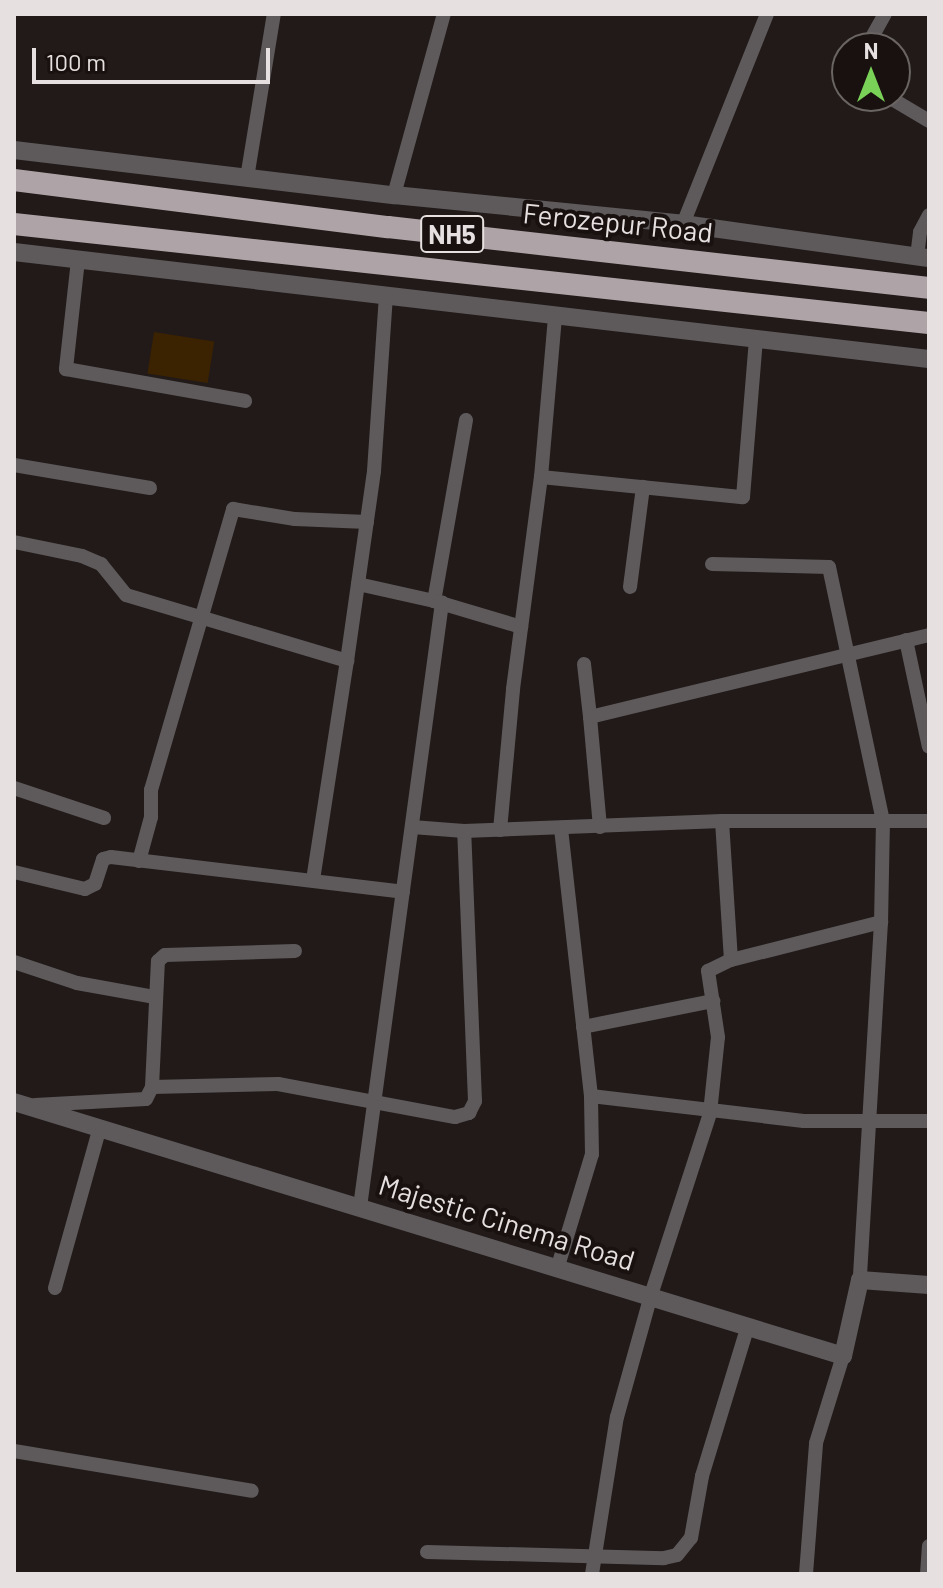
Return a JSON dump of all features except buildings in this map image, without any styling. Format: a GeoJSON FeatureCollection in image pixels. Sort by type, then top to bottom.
{"type":"FeatureCollection","features":[{"type":"Feature","properties":{"kind":"highway","name":"Ferozepur Road"},"geometry":{"type":"LineString","coordinates":[[14,180],[373,226],[929,288]]}},
{"type":"Feature","properties":{"kind":"highway","name":"NH5"},"geometry":{"type":"LineString","coordinates":[[14,224],[929,323]]}},
{"type":"Feature","properties":{"kind":"street"},"geometry":{"type":"LineString","coordinates":[[247,178],[274,14]]}},
{"type":"Feature","properties":{"kind":"street"},"geometry":{"type":"LineString","coordinates":[[394,195],[444,14]]}},
{"type":"Feature","properties":{"kind":"street"},"geometry":{"type":"LineString","coordinates":[[683,224],[767,14]]}},
{"type":"Feature","properties":{"kind":"street"},"geometry":{"type":"LineString","coordinates":[[875,32],[885,14]]}},
{"type":"Feature","properties":{"kind":"street"},"geometry":{"type":"LineString","coordinates":[[911,110],[929,121]]}},
{"type":"Feature","properties":{"kind":"street"},"geometry":{"type":"LineString","coordinates":[[14,150],[394,195],[683,224],[923,257],[920,232],[929,215]]}},
{"type":"Feature","properties":{"kind":"street"},"geometry":{"type":"LineString","coordinates":[[14,252],[929,359]]}},
{"type":"Feature","properties":{"kind":"street"},"geometry":{"type":"LineString","coordinates":[[78,260],[66,369],[245,401]]}},
{"type":"Feature","properties":{"kind":"street"},"geometry":{"type":"LineString","coordinates":[[313,880],[374,471],[386,297]]}},
{"type":"Feature","properties":{"kind":"street"},"geometry":{"type":"LineString","coordinates":[[500,830],[521,627],[541,477],[555,316]]}},
{"type":"Feature","properties":{"kind":"street"},"geometry":{"type":"LineString","coordinates":[[541,477],[743,497],[756,340]]}},
{"type":"Feature","properties":{"kind":"street"},"geometry":{"type":"LineString","coordinates":[[360,1207],[412,827],[438,602],[466,420]]}},
{"type":"Feature","properties":{"kind":"street"},"geometry":{"type":"LineString","coordinates":[[14,465],[150,488]]}},
{"type":"Feature","properties":{"kind":"street"},"geometry":{"type":"LineString","coordinates":[[630,587],[643,487]]}},
{"type":"Feature","properties":{"kind":"street"},"geometry":{"type":"LineString","coordinates":[[139,861],[151,817],[151,790],[233,509],[295,519],[367,522]]}},
{"type":"Feature","properties":{"kind":"street"},"geometry":{"type":"LineString","coordinates":[[14,542],[82,556],[101,564],[126,595],[347,661]]}},
{"type":"Feature","properties":{"kind":"street"},"geometry":{"type":"LineString","coordinates":[[712,564],[829,567],[883,820],[881,922],[860,1280],[843,1356],[816,1443],[806,1574]]}},
{"type":"Feature","properties":{"kind":"street"},"geometry":{"type":"LineString","coordinates":[[358,584],[438,602],[521,627]]}},
{"type":"Feature","properties":{"kind":"street"},"geometry":{"type":"LineString","coordinates":[[590,717],[929,635]]}},
{"type":"Feature","properties":{"kind":"street"},"geometry":{"type":"LineString","coordinates":[[906,640],[929,747]]}},
{"type":"Feature","properties":{"kind":"street"},"geometry":{"type":"LineString","coordinates":[[584,664],[600,827]]}},
{"type":"Feature","properties":{"kind":"street"},"geometry":{"type":"LineString","coordinates":[[14,788],[104,818]]}},
{"type":"Feature","properties":{"kind":"street"},"geometry":{"type":"LineString","coordinates":[[412,827],[464,831],[722,821],[929,821]]}},
{"type":"Feature","properties":{"kind":"street"},"geometry":{"type":"LineString","coordinates":[[722,821],[731,960]]}},
{"type":"Feature","properties":{"kind":"street"},"geometry":{"type":"LineString","coordinates":[[558,1266],[592,1154],[591,1096],[561,828]]}},
{"type":"Feature","properties":{"kind":"street"},"geometry":{"type":"LineString","coordinates":[[152,1087],[278,1084],[375,1104],[463,1117],[474,1107],[464,831]]}},
{"type":"Feature","properties":{"kind":"street"},"geometry":{"type":"LineString","coordinates":[[14,872],[85,889],[95,884],[103,859],[403,892]]}},
{"type":"Feature","properties":{"kind":"street"},"geometry":{"type":"LineString","coordinates":[[592,1574],[592,1556],[617,1417],[651,1295],[710,1113],[718,1037],[708,971],[731,960],[881,922]]}},
{"type":"Feature","properties":{"kind":"street"},"geometry":{"type":"LineString","coordinates":[[18,1104],[138,1102],[146,1099],[152,1087],[158,961],[165,955],[295,951]]}},
{"type":"Feature","properties":{"kind":"street"},"geometry":{"type":"LineString","coordinates":[[14,962],[77,983],[154,997]]}},
{"type":"Feature","properties":{"kind":"street"},"geometry":{"type":"LineString","coordinates":[[583,1027],[713,1001]]}},
{"type":"Feature","properties":{"kind":"street"},"geometry":{"type":"LineString","coordinates":[[591,1096],[710,1113],[804,1121],[929,1121]]}},
{"type":"Feature","properties":{"kind":"street","name":"Majestic Cinema Road"},"geometry":{"type":"LineString","coordinates":[[18,1104],[558,1266],[843,1356]]}},
{"type":"Feature","properties":{"kind":"street"},"geometry":{"type":"LineString","coordinates":[[55,1288],[99,1130]]}},
{"type":"Feature","properties":{"kind":"street"},"geometry":{"type":"LineString","coordinates":[[860,1280],[929,1285]]}},
{"type":"Feature","properties":{"kind":"street"},"geometry":{"type":"LineString","coordinates":[[427,1552],[664,1558],[677,1555],[686,1546],[702,1476],[748,1326]]}},
{"type":"Feature","properties":{"kind":"street"},"geometry":{"type":"LineString","coordinates":[[14,1451],[252,1491]]}},
{"type":"Feature","properties":{"kind":"street"},"geometry":{"type":"LineString","coordinates":[[927,1574],[929,1546]]}},
{"type":"Feature","properties":{"kind":"shaded area"},"geometry":{"type":"Polygon","coordinates":[[[154,332],[214,342],[208,383],[147,373],[154,332]]]}}]}
